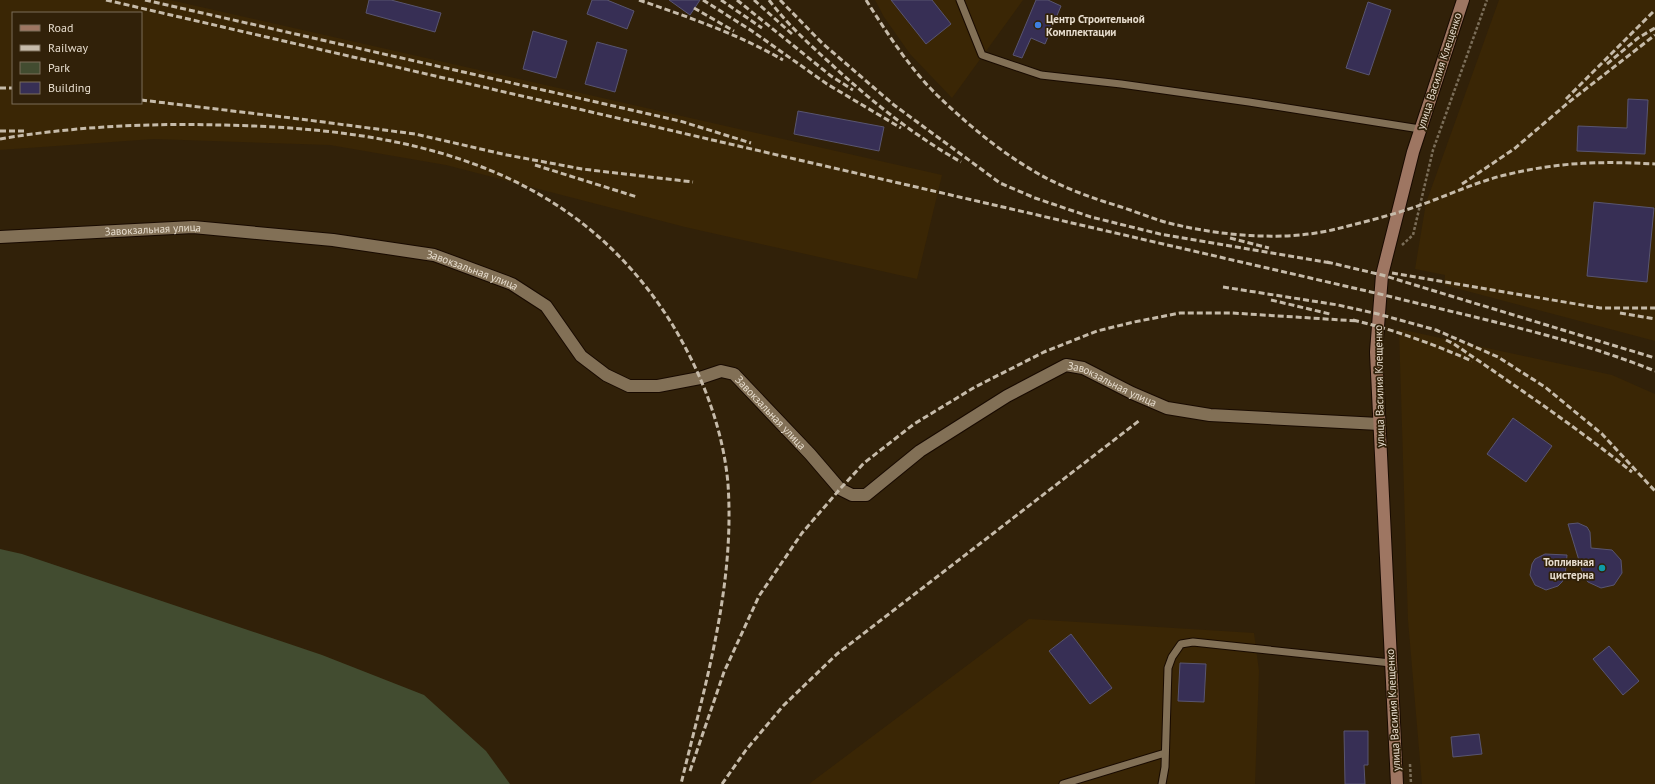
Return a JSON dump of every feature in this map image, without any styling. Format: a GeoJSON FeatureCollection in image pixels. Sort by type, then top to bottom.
{"type":"FeatureCollection","features":[{"type":"Feature","properties":{"kind":"street","name":"улица Василия Клещенко"},"geometry":{"type":"LineString","coordinates":[[1397,784],[1376,352],[1381,281],[1420,129],[1463,0]]}},
{"type":"Feature","properties":{"kind":"street","name":"Завокзальная улица"},"geometry":{"type":"LineString","coordinates":[[0,237],[193,227],[333,240],[434,255],[512,284],[546,306],[581,356],[606,375],[629,386],[658,386],[700,378],[721,371],[734,374],[810,454],[840,489],[852,495],[866,495],[920,450],[1007,396],[1066,365],[1083,368],[1132,393],[1167,408],[1210,415],[1379,424]]}},
{"type":"Feature","properties":{"kind":"lane"},"geometry":{"type":"LineString","coordinates":[[960,0],[982,55],[1040,76],[1121,84],[1420,129]]}},
{"type":"Feature","properties":{"kind":"lane"},"geometry":{"type":"LineString","coordinates":[[1162,784],[1165,753],[1168,668],[1172,657],[1181,644],[1193,642],[1391,663]]}},
{"type":"Feature","properties":{"kind":"lane"},"geometry":{"type":"LineString","coordinates":[[1063,784],[1165,753]]}},
{"type":"Feature","properties":{"kind":"path"},"geometry":{"type":"LineString","coordinates":[[1397,249],[1413,235],[1433,150],[1487,0]]}},
{"type":"Feature","properties":{"kind":"shaded area"},"geometry":{"type":"Polygon","coordinates":[[[0,0],[170,0],[942,175],[917,279],[685,227],[446,165],[330,145],[154,139],[0,150],[0,0]]]}},
{"type":"Feature","properties":{"kind":"shaded area"},"geometry":{"type":"Polygon","coordinates":[[[875,0],[1023,0],[952,98],[910,54],[884,17],[875,0]]]}},
{"type":"Feature","properties":{"kind":"shaded area"},"geometry":{"type":"Polygon","coordinates":[[[1499,0],[1655,0],[1655,341],[1444,285],[1445,275],[1415,269],[1426,203],[1499,0]]]}},
{"type":"Feature","properties":{"kind":"shaded area"},"geometry":{"type":"Polygon","coordinates":[[[1399,329],[1612,375],[1655,394],[1655,784],[1422,784],[1408,620],[1399,329]]]}},
{"type":"Feature","properties":{"kind":"shaded area"},"geometry":{"type":"Polygon","coordinates":[[[1029,619],[1254,633],[1259,671],[1255,784],[809,784],[1029,619]]]}},
{"type":"Feature","properties":{"kind":"green space"},"geometry":{"type":"Polygon","coordinates":[[[0,549],[22,554],[322,655],[424,695],[486,751],[510,784],[0,784],[0,549]]]}},
{"type":"Feature","properties":{"kind":"building"},"geometry":{"type":"Polygon","coordinates":[[[369,0],[391,0],[441,13],[435,32],[366,13],[369,0]]]}},
{"type":"Feature","properties":{"kind":"building"},"geometry":{"type":"Polygon","coordinates":[[[592,0],[607,0],[634,11],[627,29],[587,14],[592,0]]]}},
{"type":"Feature","properties":{"kind":"building"},"geometry":{"type":"Polygon","coordinates":[[[669,0],[700,0],[690,15],[669,0]]]}},
{"type":"Feature","properties":{"kind":"building"},"geometry":{"type":"Polygon","coordinates":[[[891,0],[932,0],[951,24],[926,44],[891,0]]]}},
{"type":"Feature","properties":{"kind":"building"},"geometry":{"type":"Polygon","coordinates":[[[1036,0],[1048,0],[1061,6],[1045,44],[1031,38],[1022,58],[1013,55],[1036,0]]]}},
{"type":"Feature","properties":{"kind":"building"},"geometry":{"type":"Polygon","coordinates":[[[1368,2],[1391,10],[1369,75],[1346,68],[1368,2]]]}},
{"type":"Feature","properties":{"kind":"building"},"geometry":{"type":"Polygon","coordinates":[[[533,31],[567,41],[556,78],[523,69],[533,31]]]}},
{"type":"Feature","properties":{"kind":"building"},"geometry":{"type":"Polygon","coordinates":[[[597,42],[627,50],[615,92],[585,84],[597,42]]]}},
{"type":"Feature","properties":{"kind":"building"},"geometry":{"type":"Polygon","coordinates":[[[1628,99],[1648,100],[1645,154],[1577,151],[1578,126],[1627,128],[1628,99]]]}},
{"type":"Feature","properties":{"kind":"building"},"geometry":{"type":"Polygon","coordinates":[[[798,111],[884,127],[879,151],[794,134],[798,111]]]}},
{"type":"Feature","properties":{"kind":"building"},"geometry":{"type":"Polygon","coordinates":[[[1594,202],[1654,208],[1647,282],[1587,276],[1594,202]]]}},
{"type":"Feature","properties":{"kind":"building"},"geometry":{"type":"Polygon","coordinates":[[[1513,418],[1552,446],[1526,482],[1487,454],[1513,418]]]}},
{"type":"Feature","properties":{"kind":"building","name":"Топливная цистерна"},"geometry":{"type":"Polygon","coordinates":[[[1578,523],[1587,527],[1590,532],[1591,548],[1612,550],[1621,560],[1622,573],[1614,585],[1601,588],[1588,582],[1584,577],[1568,524],[1578,523]]]}},
{"type":"Feature","properties":{"kind":"building","name":"Топливная цистерна"},"geometry":{"type":"Polygon","coordinates":[[[1545,554],[1567,555],[1565,577],[1562,582],[1558,586],[1546,590],[1535,585],[1530,575],[1532,564],[1535,559],[1545,554]]]}},
{"type":"Feature","properties":{"kind":"building"},"geometry":{"type":"Polygon","coordinates":[[[1071,634],[1112,688],[1090,704],[1049,651],[1071,634]]]}},
{"type":"Feature","properties":{"kind":"building"},"geometry":{"type":"Polygon","coordinates":[[[1609,646],[1639,681],[1623,695],[1593,659],[1609,646]]]}},
{"type":"Feature","properties":{"kind":"building"},"geometry":{"type":"Polygon","coordinates":[[[1180,663],[1206,664],[1204,702],[1178,701],[1180,663]]]}},
{"type":"Feature","properties":{"kind":"building"},"geometry":{"type":"Polygon","coordinates":[[[1344,731],[1368,731],[1368,765],[1364,765],[1365,784],[1345,784],[1344,731]]]}},
{"type":"Feature","properties":{"kind":"building"},"geometry":{"type":"Polygon","coordinates":[[[1479,734],[1482,754],[1453,757],[1451,737],[1479,734]]]}},
{"type":"Feature","properties":{"kind":"railway"},"geometry":{"type":"LineString","coordinates":[[106,0],[1384,295],[1555,338],[1655,371]]}},
{"type":"Feature","properties":{"kind":"railway"},"geometry":{"type":"LineString","coordinates":[[145,0],[680,121],[751,143]]}},
{"type":"Feature","properties":{"kind":"railway"},"geometry":{"type":"LineString","coordinates":[[639,0],[731,34],[783,60]]}},
{"type":"Feature","properties":{"kind":"railway"},"geometry":{"type":"LineString","coordinates":[[703,0],[752,31],[827,84],[901,128]]}},
{"type":"Feature","properties":{"kind":"railway"},"geometry":{"type":"LineString","coordinates":[[721,0],[762,28]]}},
{"type":"Feature","properties":{"kind":"railway"},"geometry":{"type":"LineString","coordinates":[[737,0],[831,76],[853,90]]}},
{"type":"Feature","properties":{"kind":"railway"},"geometry":{"type":"LineString","coordinates":[[754,0],[792,34]]}},
{"type":"Feature","properties":{"kind":"railway"},"geometry":{"type":"LineString","coordinates":[[769,0],[798,33],[861,90],[909,129],[943,152],[961,162]]}},
{"type":"Feature","properties":{"kind":"railway"},"geometry":{"type":"LineString","coordinates":[[780,0],[822,43],[894,105],[1000,183],[1035,198],[1091,217],[1160,234],[1331,263]]}},
{"type":"Feature","properties":{"kind":"railway"},"geometry":{"type":"LineString","coordinates":[[866,0],[899,50],[928,85],[971,126],[1007,154],[1042,176],[1074,191],[1155,219],[1195,229],[1254,236],[1314,233],[1345,227],[1396,213],[1487,180],[1544,167],[1598,163],[1655,164]]}},
{"type":"Feature","properties":{"kind":"railway"},"geometry":{"type":"LineString","coordinates":[[694,8],[734,31]]}},
{"type":"Feature","properties":{"kind":"railway"},"geometry":{"type":"LineString","coordinates":[[1566,99],[1655,10]]}},
{"type":"Feature","properties":{"kind":"railway"},"geometry":{"type":"LineString","coordinates":[[1607,64],[1638,38],[1655,28]]}},
{"type":"Feature","properties":{"kind":"railway"},"geometry":{"type":"LineString","coordinates":[[1462,184],[1514,149],[1569,102],[1655,35]]}},
{"type":"Feature","properties":{"kind":"railway"},"geometry":{"type":"LineString","coordinates":[[0,88],[12,88]]}},
{"type":"Feature","properties":{"kind":"railway"},"geometry":{"type":"LineString","coordinates":[[142,100],[415,134],[507,155],[582,169],[693,182]]}},
{"type":"Feature","properties":{"kind":"railway"},"geometry":{"type":"LineString","coordinates":[[0,139],[53,131],[137,125],[219,125],[286,128],[351,134],[414,146],[474,164],[531,190],[583,224],[631,268],[672,324],[683,342],[701,381],[716,421],[728,484],[729,522],[723,598],[708,673],[681,784]]}},
{"type":"Feature","properties":{"kind":"railway"},"geometry":{"type":"LineString","coordinates":[[0,131],[24,131]]}},
{"type":"Feature","properties":{"kind":"railway"},"geometry":{"type":"LineString","coordinates":[[535,165],[637,197]]}},
{"type":"Feature","properties":{"kind":"railway"},"geometry":{"type":"LineString","coordinates":[[1230,238],[1269,248]]}},
{"type":"Feature","properties":{"kind":"railway"},"geometry":{"type":"LineString","coordinates":[[1327,262],[1382,275],[1655,358]]}},
{"type":"Feature","properties":{"kind":"railway"},"geometry":{"type":"LineString","coordinates":[[1392,273],[1600,308],[1655,308]]}},
{"type":"Feature","properties":{"kind":"railway"},"geometry":{"type":"LineString","coordinates":[[1223,287],[1338,305],[1378,314],[1436,330],[1498,357],[1545,387],[1602,434],[1655,491]]}},
{"type":"Feature","properties":{"kind":"railway"},"geometry":{"type":"LineString","coordinates":[[1271,300],[1330,314]]}},
{"type":"Feature","properties":{"kind":"railway"},"geometry":{"type":"LineString","coordinates":[[690,771],[724,672],[759,596],[802,533],[840,489],[864,463],[914,424],[975,387],[1044,352],[1097,331],[1134,322],[1180,313],[1232,313],[1358,321]]}},
{"type":"Feature","properties":{"kind":"railway"},"geometry":{"type":"LineString","coordinates":[[1620,313],[1655,319]]}},
{"type":"Feature","properties":{"kind":"railway"},"geometry":{"type":"LineString","coordinates":[[1353,320],[1414,338],[1472,361]]}},
{"type":"Feature","properties":{"kind":"railway"},"geometry":{"type":"LineString","coordinates":[[1446,340],[1544,406],[1589,438],[1632,472]]}},
{"type":"Feature","properties":{"kind":"railway"},"geometry":{"type":"LineString","coordinates":[[722,784],[746,750],[783,706],[837,654],[1140,420]]}},
{"type":"Feature","properties":{"kind":"place","name":"Центр Строительной Комплектации"},"geometry":{"type":"Point","coordinates":[1038,25]}},
{"type":"Feature","properties":{"kind":"place","name":"Топливная цистерна"},"geometry":{"type":"Point","coordinates":[1602,568]}}]}
